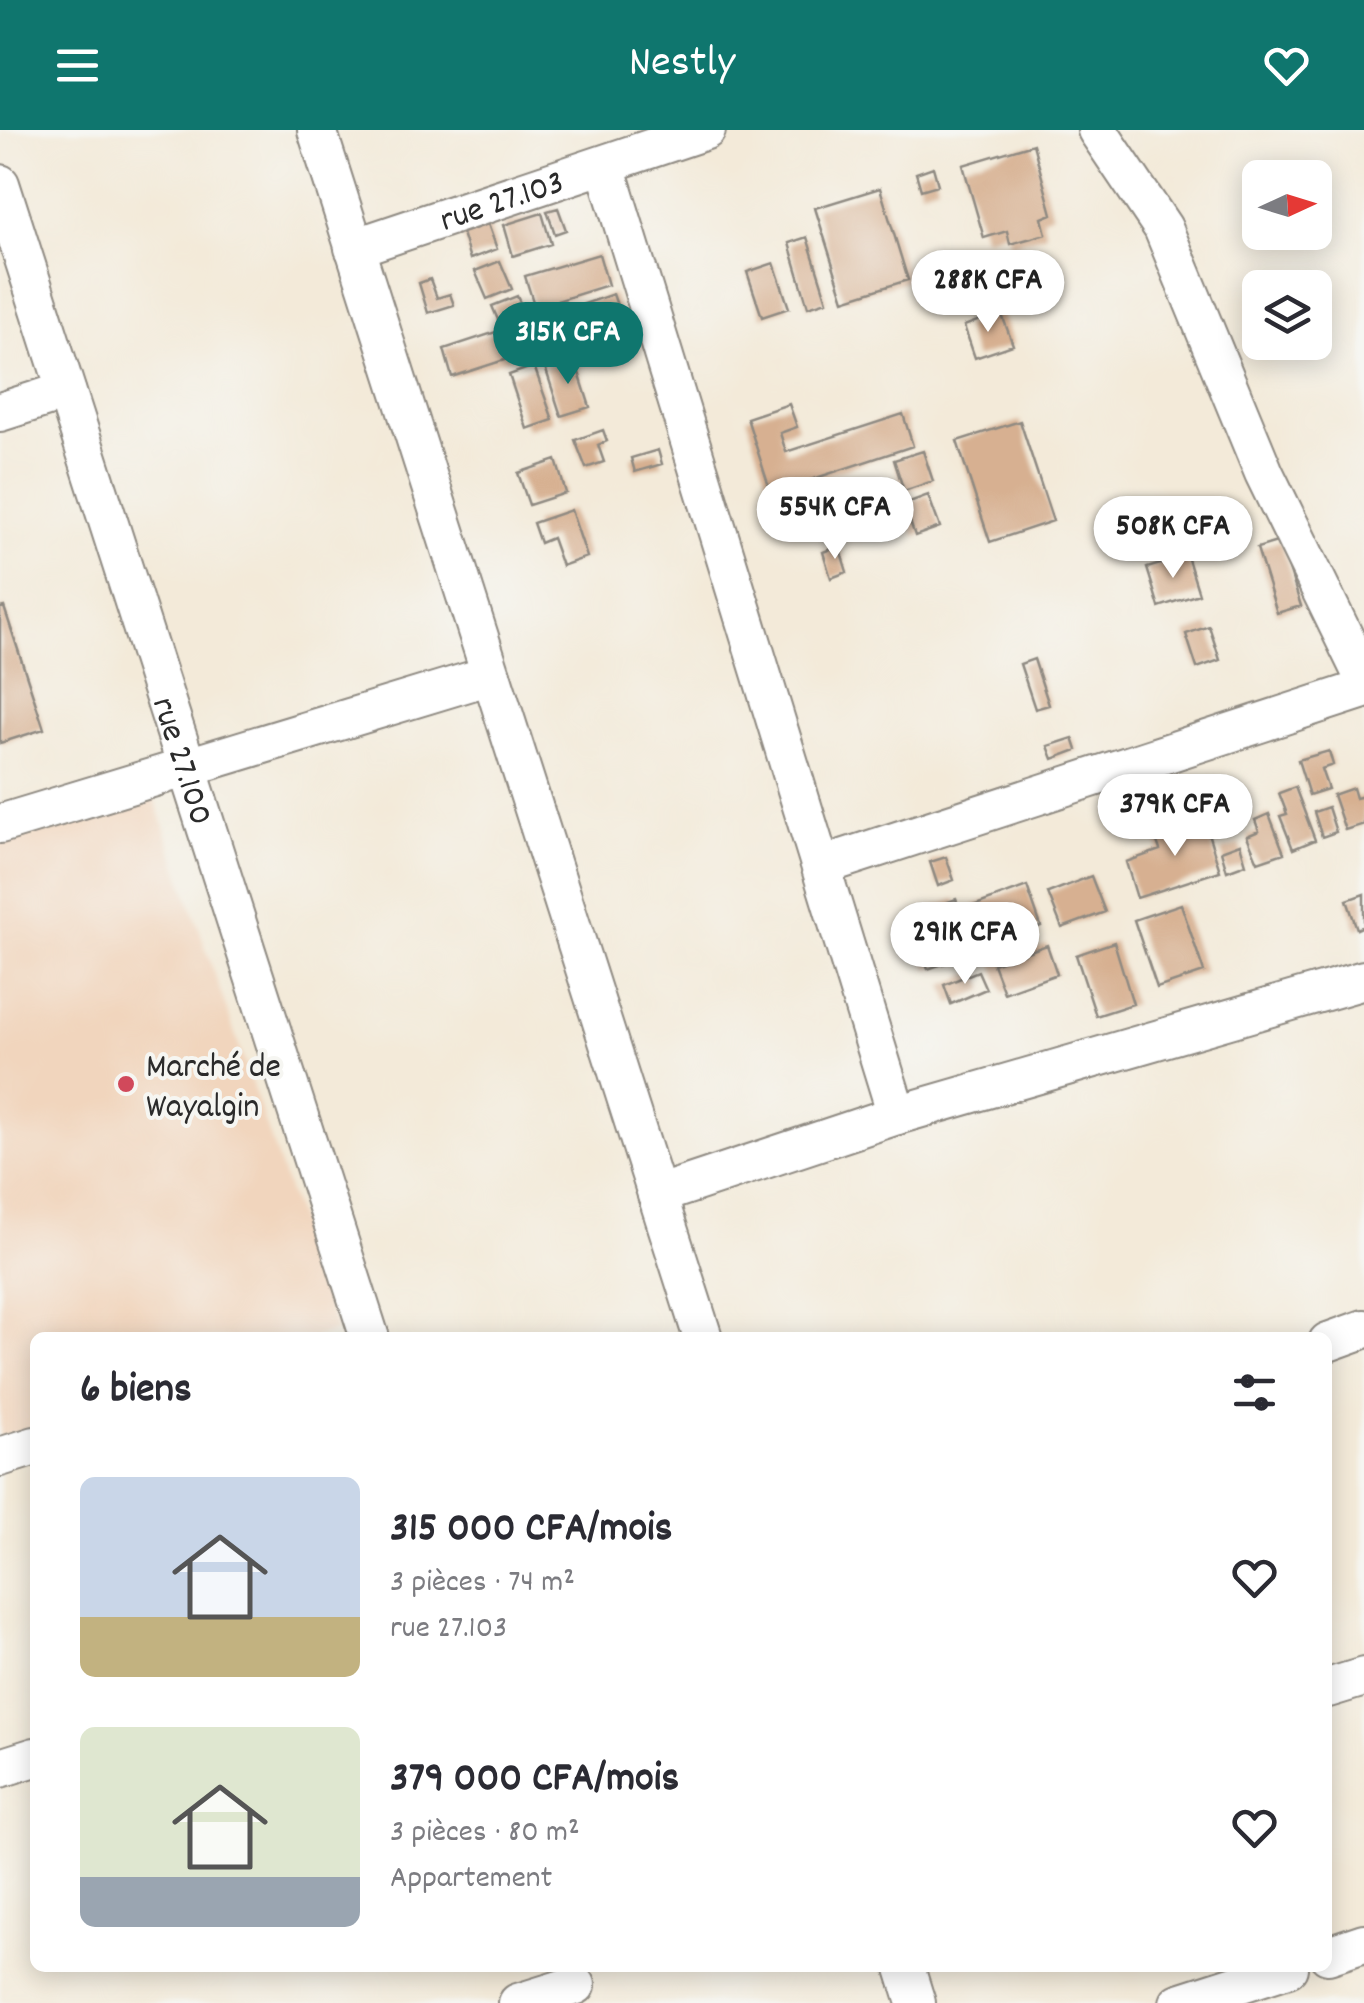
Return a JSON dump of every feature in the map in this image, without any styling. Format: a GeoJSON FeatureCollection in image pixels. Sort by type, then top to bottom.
{"type":"FeatureCollection","features":[{"type":"Feature","properties":{"kind":"street"},"geometry":{"type":"LineString","coordinates":[[316,130],[701,1332]]}},
{"type":"Feature","properties":{"kind":"street","name":"rue 27.103"},"geometry":{"type":"LineString","coordinates":[[354,248],[706,130]]}},
{"type":"Feature","properties":{"kind":"street"},"geometry":{"type":"LineString","coordinates":[[1098,130],[1164,228],[1264,473],[1364,678]]}},
{"type":"Feature","properties":{"kind":"street"},"geometry":{"type":"LineString","coordinates":[[605,165],[897,1115]]}},
{"type":"Feature","properties":{"kind":"street","name":"rue 27.100"},"geometry":{"type":"LineString","coordinates":[[0,184],[366,1332]]}},
{"type":"Feature","properties":{"kind":"street"},"geometry":{"type":"LineString","coordinates":[[0,412],[66,391]]}},
{"type":"Feature","properties":{"kind":"street"},"geometry":{"type":"LineString","coordinates":[[0,824],[491,674]]}},
{"type":"Feature","properties":{"kind":"street"},"geometry":{"type":"LineString","coordinates":[[820,866],[1364,690]]}},
{"type":"Feature","properties":{"kind":"street"},"geometry":{"type":"LineString","coordinates":[[658,1196],[897,1115],[1364,980]]}},
{"type":"Feature","properties":{"kind":"street"},"geometry":{"type":"LineString","coordinates":[[1332,1341],[1364,1330]]}},
{"type":"Feature","properties":{"kind":"street"},"geometry":{"type":"LineString","coordinates":[[0,1458],[30,1448]]}},
{"type":"Feature","properties":{"kind":"street"},"geometry":{"type":"LineString","coordinates":[[1332,1687],[1364,1676]]}},
{"type":"Feature","properties":{"kind":"street"},"geometry":{"type":"LineString","coordinates":[[0,1768],[30,1759]]}},
{"type":"Feature","properties":{"kind":"street"},"geometry":{"type":"LineString","coordinates":[[1332,1954],[1364,1943]]}},
{"type":"Feature","properties":{"kind":"street"},"geometry":{"type":"LineString","coordinates":[[906,1972],[916,2003]]}},
{"type":"Feature","properties":{"kind":"street"},"geometry":{"type":"LineString","coordinates":[[1190,2001],[1276,1972]]}},
{"type":"Feature","properties":{"kind":"street"},"geometry":{"type":"LineString","coordinates":[[518,2003],[576,1985]]}},
{"type":"Feature","properties":{"kind":"shaded area","name":"Marché de Wayalgin"},"geometry":{"type":"Polygon","coordinates":[[[151,788],[336,1330],[30,1332],[30,1428],[0,1437],[0,837],[151,788]]]}},
{"type":"Feature","properties":{"kind":"building"},"geometry":{"type":"Polygon","coordinates":[[[1033,144],[1052,214],[1042,218],[1046,234],[1010,244],[1007,231],[984,238],[963,165],[1033,144]]]}},
{"type":"Feature","properties":{"kind":"building"},"geometry":{"type":"Polygon","coordinates":[[[933,167],[938,185],[921,190],[916,173],[933,167]]]}},
{"type":"Feature","properties":{"kind":"building"},"geometry":{"type":"Polygon","coordinates":[[[880,188],[908,280],[844,300],[815,208],[880,188]]]}},
{"type":"Feature","properties":{"kind":"building"},"geometry":{"type":"Polygon","coordinates":[[[558,208],[566,230],[555,234],[547,211],[558,208]]]}},
{"type":"Feature","properties":{"kind":"building"},"geometry":{"type":"Polygon","coordinates":[[[542,213],[551,244],[513,256],[504,225],[542,213]]]}},
{"type":"Feature","properties":{"kind":"building"},"geometry":{"type":"Polygon","coordinates":[[[488,224],[497,249],[470,259],[462,233],[488,224]]]}},
{"type":"Feature","properties":{"kind":"building"},"geometry":{"type":"Polygon","coordinates":[[[807,237],[827,301],[808,307],[789,243],[807,237]]]}},
{"type":"Feature","properties":{"kind":"building"},"geometry":{"type":"Polygon","coordinates":[[[599,254],[608,285],[535,308],[525,276],[599,254]]]}},
{"type":"Feature","properties":{"kind":"building"},"geometry":{"type":"Polygon","coordinates":[[[500,261],[512,289],[487,299],[475,271],[500,261]]]}},
{"type":"Feature","properties":{"kind":"building"},"geometry":{"type":"Polygon","coordinates":[[[774,263],[789,308],[762,317],[747,272],[774,263]]]}},
{"type":"Feature","properties":{"kind":"building"},"geometry":{"type":"Polygon","coordinates":[[[430,279],[437,298],[450,294],[454,305],[428,313],[419,283],[430,279]]]}},
{"type":"Feature","properties":{"kind":"building"},"geometry":{"type":"Polygon","coordinates":[[[613,294],[624,325],[553,349],[543,318],[613,294]]]}},
{"type":"Feature","properties":{"kind":"building"},"geometry":{"type":"Polygon","coordinates":[[[517,296],[523,310],[498,320],[492,306],[517,296]]]}},
{"type":"Feature","properties":{"kind":"building"},"geometry":{"type":"Polygon","coordinates":[[[1001,312],[1013,345],[975,358],[964,326],[1001,312]]]}},
{"type":"Feature","properties":{"kind":"building"},"geometry":{"type":"Polygon","coordinates":[[[520,324],[529,352],[452,377],[444,349],[520,324]]]}},
{"type":"Feature","properties":{"kind":"building"},"geometry":{"type":"Polygon","coordinates":[[[574,357],[590,407],[561,416],[545,367],[574,357]]]}},
{"type":"Feature","properties":{"kind":"building"},"geometry":{"type":"Polygon","coordinates":[[[534,366],[553,420],[527,429],[509,375],[534,366]]]}},
{"type":"Feature","properties":{"kind":"building"},"geometry":{"type":"Polygon","coordinates":[[[789,404],[797,427],[780,433],[786,452],[903,414],[913,446],[771,493],[747,418],[789,404]]]}},
{"type":"Feature","properties":{"kind":"building"},"geometry":{"type":"Polygon","coordinates":[[[1020,421],[1053,521],[990,542],[957,441],[1020,421]]]}},
{"type":"Feature","properties":{"kind":"building"},"geometry":{"type":"Polygon","coordinates":[[[603,430],[607,441],[598,445],[604,462],[586,468],[575,440],[603,430]]]}},
{"type":"Feature","properties":{"kind":"building"},"geometry":{"type":"Polygon","coordinates":[[[658,450],[662,464],[635,472],[631,458],[658,450]]]}},
{"type":"Feature","properties":{"kind":"building"},"geometry":{"type":"Polygon","coordinates":[[[923,451],[933,481],[904,491],[894,460],[923,451]]]}},
{"type":"Feature","properties":{"kind":"building"},"geometry":{"type":"Polygon","coordinates":[[[556,460],[566,493],[529,505],[518,473],[556,460]]]}},
{"type":"Feature","properties":{"kind":"building"},"geometry":{"type":"Polygon","coordinates":[[[928,495],[940,527],[915,536],[904,504],[928,495]]]}},
{"type":"Feature","properties":{"kind":"building"},"geometry":{"type":"Polygon","coordinates":[[[571,510],[587,557],[562,566],[552,538],[540,543],[533,523],[571,510]]]}},
{"type":"Feature","properties":{"kind":"building"},"geometry":{"type":"Polygon","coordinates":[[[1280,541],[1301,606],[1277,613],[1257,548],[1280,541]]]}},
{"type":"Feature","properties":{"kind":"building"},"geometry":{"type":"Polygon","coordinates":[[[839,546],[847,572],[831,578],[823,552],[839,546]]]}},
{"type":"Feature","properties":{"kind":"building"},"geometry":{"type":"Polygon","coordinates":[[[1187,556],[1199,594],[1159,607],[1147,568],[1187,556]]]}},
{"type":"Feature","properties":{"kind":"building"},"geometry":{"type":"Polygon","coordinates":[[[4,607],[44,729],[0,743],[0,608],[4,607]]]}},
{"type":"Feature","properties":{"kind":"building"},"geometry":{"type":"Polygon","coordinates":[[[1209,626],[1220,660],[1197,668],[1186,634],[1209,626]]]}},
{"type":"Feature","properties":{"kind":"building"},"geometry":{"type":"Polygon","coordinates":[[[1034,659],[1049,705],[1035,709],[1020,664],[1034,659]]]}},
{"type":"Feature","properties":{"kind":"building"},"geometry":{"type":"Polygon","coordinates":[[[1073,738],[1077,750],[1053,759],[1048,746],[1073,738]]]}},
{"type":"Feature","properties":{"kind":"building"},"geometry":{"type":"Polygon","coordinates":[[[1329,751],[1333,765],[1321,769],[1328,789],[1309,795],[1298,760],[1329,751]]]}},
{"type":"Feature","properties":{"kind":"building"},"geometry":{"type":"Polygon","coordinates":[[[1295,787],[1315,840],[1293,849],[1280,816],[1287,814],[1279,793],[1295,787]]]}},
{"type":"Feature","properties":{"kind":"building"},"geometry":{"type":"Polygon","coordinates":[[[1353,788],[1356,798],[1364,796],[1364,824],[1345,830],[1333,795],[1353,788]]]}},
{"type":"Feature","properties":{"kind":"building"},"geometry":{"type":"Polygon","coordinates":[[[1328,807],[1336,832],[1322,837],[1314,812],[1328,807]]]}},
{"type":"Feature","properties":{"kind":"building"},"geometry":{"type":"Polygon","coordinates":[[[1269,814],[1284,853],[1258,862],[1247,836],[1259,831],[1255,820],[1269,814]]]}},
{"type":"Feature","properties":{"kind":"building"},"geometry":{"type":"Polygon","coordinates":[[[1203,817],[1220,871],[1137,898],[1126,862],[1160,850],[1154,833],[1203,817]]]}},
{"type":"Feature","properties":{"kind":"building"},"geometry":{"type":"Polygon","coordinates":[[[1240,844],[1246,864],[1227,871],[1221,851],[1240,844]]]}},
{"type":"Feature","properties":{"kind":"building"},"geometry":{"type":"Polygon","coordinates":[[[946,857],[954,880],[938,886],[930,862],[946,857]]]}},
{"type":"Feature","properties":{"kind":"building"},"geometry":{"type":"Polygon","coordinates":[[[1091,876],[1105,912],[1062,928],[1048,893],[1091,876]]]}},
{"type":"Feature","properties":{"kind":"building"},"geometry":{"type":"Polygon","coordinates":[[[1027,886],[1041,926],[988,946],[973,906],[1027,886]]]}},
{"type":"Feature","properties":{"kind":"building"},"geometry":{"type":"Polygon","coordinates":[[[1364,894],[1364,926],[1357,929],[1347,900],[1364,894]]]}},
{"type":"Feature","properties":{"kind":"building"},"geometry":{"type":"Polygon","coordinates":[[[956,899],[975,953],[928,969],[909,916],[956,899]]]}},
{"type":"Feature","properties":{"kind":"building"},"geometry":{"type":"Polygon","coordinates":[[[1181,904],[1204,972],[1157,988],[1134,920],[1181,904]]]}},
{"type":"Feature","properties":{"kind":"building"},"geometry":{"type":"Polygon","coordinates":[[[1114,942],[1133,1004],[1096,1016],[1076,955],[1114,942]]]}},
{"type":"Feature","properties":{"kind":"building"},"geometry":{"type":"Polygon","coordinates":[[[1047,945],[1057,974],[1004,993],[993,964],[1047,945]]]}},
{"type":"Feature","properties":{"kind":"building"},"geometry":{"type":"Polygon","coordinates":[[[978,971],[986,989],[951,1004],[944,985],[978,971]]]}},
{"type":"Feature","properties":{"kind":"place","name":"Marché de Wayalgin"},"geometry":{"type":"Point","coordinates":[126,1084]}}]}
